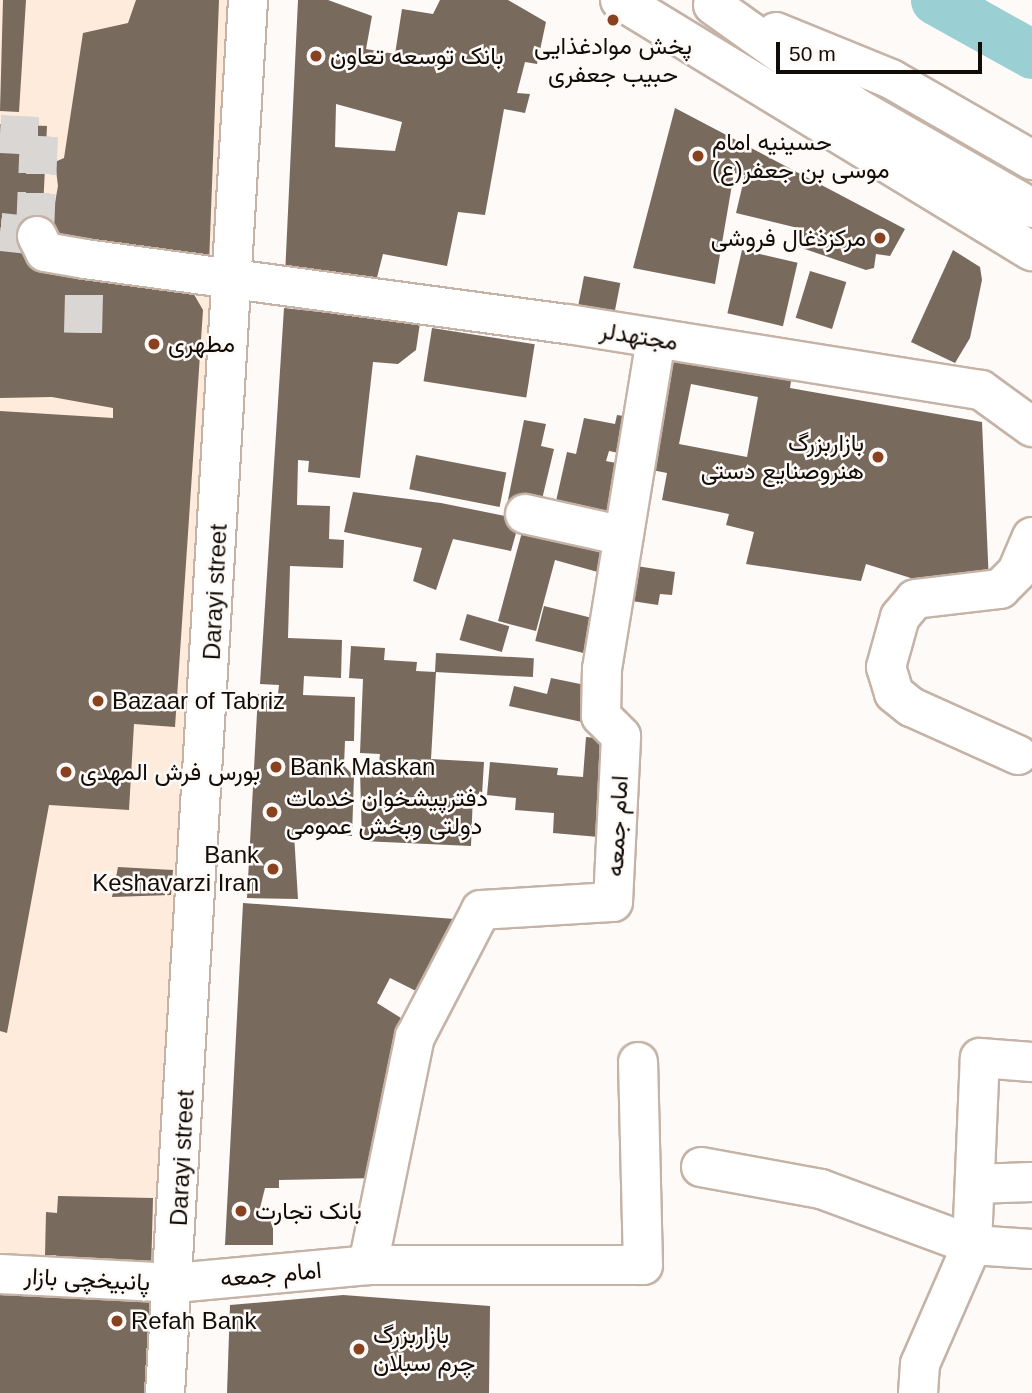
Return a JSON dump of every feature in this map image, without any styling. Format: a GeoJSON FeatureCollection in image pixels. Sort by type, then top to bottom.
{"type":"FeatureCollection","features":[{"type":"Feature","properties":{"kind":"main road","name":"Darayi street"},"geometry":{"type":"LineString","coordinates":[[165,1393],[175,1283],[248,0]]}},
{"type":"Feature","properties":{"kind":"main road"},"geometry":{"type":"LineString","coordinates":[[620,0],[1032,251]]}},
{"type":"Feature","properties":{"kind":"main road"},"geometry":{"type":"LineString","coordinates":[[708,2],[891,79],[1032,160]]}},
{"type":"Feature","properties":{"kind":"main road"},"geometry":{"type":"LineString","coordinates":[[708,2],[859,109],[1032,208]]}},
{"type":"Feature","properties":{"kind":"main road","name":"مجتهدلر"},"geometry":{"type":"LineString","coordinates":[[37,236],[45,252],[233,276],[981,390],[1032,427]]}},
{"type":"Feature","properties":{"kind":"main road","name":"امام جمعه"},"geometry":{"type":"LineString","coordinates":[[368,1265],[415,1037],[481,910],[613,902],[621,736],[601,716],[601,681],[656,339]]}},
{"type":"Feature","properties":{"kind":"main road"},"geometry":{"type":"LineString","coordinates":[[525,514],[624,536]]}},
{"type":"Feature","properties":{"kind":"main road"},"geometry":{"type":"LineString","coordinates":[[1018,755],[911,706],[894,693],[886,667],[900,617],[915,600],[1000,589],[1017,572],[1032,537]]}},
{"type":"Feature","properties":{"kind":"main road"},"geometry":{"type":"LineString","coordinates":[[918,1393],[920,1364],[972,1245],[980,1058],[1032,1062]]}},
{"type":"Feature","properties":{"kind":"main road","name":"امام جمعه"},"geometry":{"type":"LineString","coordinates":[[175,1283],[368,1265],[642,1265],[638,1062]]}},
{"type":"Feature","properties":{"kind":"main road"},"geometry":{"type":"LineString","coordinates":[[701,1167],[821,1189],[972,1245],[1032,1249]]}},
{"type":"Feature","properties":{"kind":"main road"},"geometry":{"type":"LineString","coordinates":[[975,1184],[1032,1182]]}},
{"type":"Feature","properties":{"kind":"main road","name":"پانبیخچی بازار"},"geometry":{"type":"LineString","coordinates":[[0,1274],[175,1283]]}},
{"type":"Feature","properties":{"kind":"shaded area","name":"Bazaar of Tabriz"},"geometry":{"type":"Polygon","coordinates":[[[0,0],[229,0],[154,1393],[0,1393],[0,0]]]}},
{"type":"Feature","properties":{"kind":"building"},"geometry":{"type":"Polygon","coordinates":[[[3,0],[26,0],[19,112],[0,111],[3,0]]]}},
{"type":"Feature","properties":{"kind":"building"},"geometry":{"type":"Polygon","coordinates":[[[136,0],[219,0],[209,264],[48,241],[58,186],[55,162],[64,158],[83,33],[128,23],[136,0]]]}},
{"type":"Feature","properties":{"kind":"building"},"geometry":{"type":"Polygon","coordinates":[[[298,0],[328,0],[372,16],[366,49],[395,54],[402,9],[433,14],[440,0],[508,0],[546,22],[537,64],[525,62],[517,93],[530,94],[525,113],[504,109],[485,215],[458,212],[447,266],[383,254],[374,289],[285,275],[298,0]],[[336,104],[335,147],[395,151],[402,122],[336,104]]]}},
{"type":"Feature","properties":{"kind":"building"},"geometry":{"type":"Polygon","coordinates":[[[675,108],[905,229],[890,256],[876,254],[874,268],[866,270],[796,246],[802,229],[736,213],[745,175],[734,173],[715,284],[633,268],[675,108]]]}},
{"type":"Feature","properties":{"kind":"building"},"geometry":{"type":"Polygon","coordinates":[[[0,124],[47,126],[42,230],[185,279],[203,310],[175,727],[134,724],[129,810],[49,805],[7,1033],[0,1031],[0,411],[113,418],[113,408],[52,397],[0,398],[0,124]]]}},
{"type":"Feature","properties":{"kind":"building"},"geometry":{"type":"Polygon","coordinates":[[[742,250],[798,263],[783,326],[727,313],[742,250]]]}},
{"type":"Feature","properties":{"kind":"building"},"geometry":{"type":"Polygon","coordinates":[[[953,250],[980,267],[982,280],[970,338],[955,363],[911,342],[953,250]]]}},
{"type":"Feature","properties":{"kind":"building"},"geometry":{"type":"Polygon","coordinates":[[[810,271],[846,282],[832,329],[796,318],[810,271]]]}},
{"type":"Feature","properties":{"kind":"building"},"geometry":{"type":"Polygon","coordinates":[[[584,276],[620,283],[615,313],[578,305],[584,276]]]}},
{"type":"Feature","properties":{"kind":"building"},"geometry":{"type":"Polygon","coordinates":[[[284,308],[420,323],[416,350],[398,364],[373,362],[360,478],[308,472],[309,461],[298,460],[297,505],[330,506],[329,539],[344,540],[343,568],[290,566],[288,638],[342,640],[341,678],[304,676],[303,695],[355,697],[354,741],[345,741],[344,766],[354,776],[352,836],[294,834],[298,899],[247,898],[258,694],[278,694],[279,685],[260,684],[284,308]]]}},
{"type":"Feature","properties":{"kind":"building"},"geometry":{"type":"Polygon","coordinates":[[[432,328],[535,344],[526,398],[424,381],[432,328]]]}},
{"type":"Feature","properties":{"kind":"building","name":"بازاربزرگ هنروصنایع دستی"},"geometry":{"type":"Polygon","coordinates":[[[669,354],[792,374],[790,388],[982,422],[989,583],[946,589],[866,564],[861,581],[746,564],[754,532],[726,525],[729,514],[662,500],[667,473],[647,469],[669,354]],[[691,384],[679,444],[747,457],[758,397],[691,384]]]}},
{"type":"Feature","properties":{"kind":"building"},"geometry":{"type":"Polygon","coordinates":[[[617,415],[637,418],[629,455],[609,451],[606,461],[631,466],[618,524],[554,510],[567,452],[576,454],[584,418],[615,424],[617,415]]]}},
{"type":"Feature","properties":{"kind":"building"},"geometry":{"type":"Polygon","coordinates":[[[524,420],[546,424],[541,446],[554,449],[539,512],[507,505],[524,420]]]}},
{"type":"Feature","properties":{"kind":"building"},"geometry":{"type":"Polygon","coordinates":[[[416,455],[506,473],[500,507],[409,489],[416,455]]]}},
{"type":"Feature","properties":{"kind":"building"},"geometry":{"type":"Polygon","coordinates":[[[353,492],[441,503],[520,519],[511,551],[453,539],[436,590],[413,581],[422,548],[344,532],[353,492]]]}},
{"type":"Feature","properties":{"kind":"building"},"geometry":{"type":"Polygon","coordinates":[[[525,521],[619,547],[612,576],[555,560],[536,631],[498,621],[525,521]]]}},
{"type":"Feature","properties":{"kind":"building"},"geometry":{"type":"Polygon","coordinates":[[[630,565],[675,572],[672,595],[660,594],[658,605],[625,600],[630,565]]]}},
{"type":"Feature","properties":{"kind":"building"},"geometry":{"type":"Polygon","coordinates":[[[544,606],[605,621],[596,656],[535,641],[544,606]]]}},
{"type":"Feature","properties":{"kind":"building"},"geometry":{"type":"Polygon","coordinates":[[[467,614],[509,626],[502,652],[460,640],[467,614]]]}},
{"type":"Feature","properties":{"kind":"building"},"geometry":{"type":"Polygon","coordinates":[[[351,646],[385,648],[384,660],[417,662],[416,671],[436,672],[431,759],[484,762],[482,795],[473,794],[471,846],[362,841],[360,771],[411,768],[413,782],[414,764],[379,763],[380,754],[360,753],[363,679],[349,678],[351,646]]]}},
{"type":"Feature","properties":{"kind":"building"},"geometry":{"type":"Polygon","coordinates":[[[436,653],[534,658],[533,677],[435,672],[436,653]]]}},
{"type":"Feature","properties":{"kind":"building"},"geometry":{"type":"Polygon","coordinates":[[[551,678],[590,686],[582,722],[509,706],[514,686],[547,694],[551,678]]]}},
{"type":"Feature","properties":{"kind":"building"},"geometry":{"type":"Polygon","coordinates":[[[586,737],[618,740],[610,838],[553,833],[554,813],[515,810],[516,798],[487,795],[490,762],[558,768],[557,775],[583,777],[586,737]]]}},
{"type":"Feature","properties":{"kind":"building"},"geometry":{"type":"Polygon","coordinates":[[[118,867],[173,870],[171,895],[112,897],[118,867]]]}},
{"type":"Feature","properties":{"kind":"building"},"geometry":{"type":"Polygon","coordinates":[[[243,903],[468,920],[428,997],[390,978],[377,1003],[401,1018],[378,1178],[279,1180],[279,1188],[265,1188],[257,1220],[273,1220],[273,1245],[225,1245],[243,903]]]}},
{"type":"Feature","properties":{"kind":"building"},"geometry":{"type":"Polygon","coordinates":[[[58,1196],[153,1198],[151,1273],[56,1272],[56,1255],[45,1255],[46,1212],[57,1213],[58,1196]]]}},
{"type":"Feature","properties":{"kind":"building"},"geometry":{"type":"Polygon","coordinates":[[[0,1281],[154,1292],[147,1393],[0,1393],[0,1281]]]}},
{"type":"Feature","properties":{"kind":"building","name":"بازاربزرگ چرم سبلان"},"geometry":{"type":"Polygon","coordinates":[[[343,1295],[490,1306],[489,1393],[227,1393],[230,1305],[343,1295]]]}},
{"type":"Feature","properties":{"kind":"waterway"},"geometry":{"type":"LineString","coordinates":[[935,0],[1032,54]]}},
{"type":"Feature","properties":{"kind":"tunnel"},"geometry":{"type":"LineString","coordinates":[[0,134],[39,136],[35,231]]}},
{"type":"Feature","properties":{"kind":"tunnel"},"geometry":{"type":"LineString","coordinates":[[0,232],[37,236]]}},
{"type":"Feature","properties":{"kind":"tunnel"},"geometry":{"type":"LineString","coordinates":[[83,333],[85,259]]}},
{"type":"Feature","properties":{"kind":"place","name":"پخش موادغذایی حبیب جعفری"},"geometry":{"type":"Point","coordinates":[613,20]}},
{"type":"Feature","properties":{"kind":"place","name":"بانک توسعه تعاون"},"geometry":{"type":"Point","coordinates":[316,56]}},
{"type":"Feature","properties":{"kind":"place","name":"حسینیه امام موسی بن جعفر(ع)"},"geometry":{"type":"Point","coordinates":[698,156]}},
{"type":"Feature","properties":{"kind":"place","name":"مرکزذغال فروشی"},"geometry":{"type":"Point","coordinates":[880,238]}},
{"type":"Feature","properties":{"kind":"place","name":"مطهری"},"geometry":{"type":"Point","coordinates":[154,344]}},
{"type":"Feature","properties":{"kind":"place","name":"بازاربزرگ هنروصنایع دستی"},"geometry":{"type":"Point","coordinates":[878,457]}},
{"type":"Feature","properties":{"kind":"place","name":"Bazaar of Tabriz"},"geometry":{"type":"Point","coordinates":[98,701]}},
{"type":"Feature","properties":{"kind":"place","name":"Bank Maskan"},"geometry":{"type":"Point","coordinates":[276,767]}},
{"type":"Feature","properties":{"kind":"place","name":"بورس فرش المهدی"},"geometry":{"type":"Point","coordinates":[66,772]}},
{"type":"Feature","properties":{"kind":"place","name":"دفترپیشخوان خدمات دولتی وبخش عمومی"},"geometry":{"type":"Point","coordinates":[272,812]}},
{"type":"Feature","properties":{"kind":"place","name":"Bank Keshavarzi Iran"},"geometry":{"type":"Point","coordinates":[273,869]}},
{"type":"Feature","properties":{"kind":"place","name":"بانک تجارت"},"geometry":{"type":"Point","coordinates":[241,1211]}},
{"type":"Feature","properties":{"kind":"place","name":"Refah Bank"},"geometry":{"type":"Point","coordinates":[117,1321]}},
{"type":"Feature","properties":{"kind":"place","name":"بازاربزرگ چرم سبلان"},"geometry":{"type":"Point","coordinates":[359,1349]}}]}
